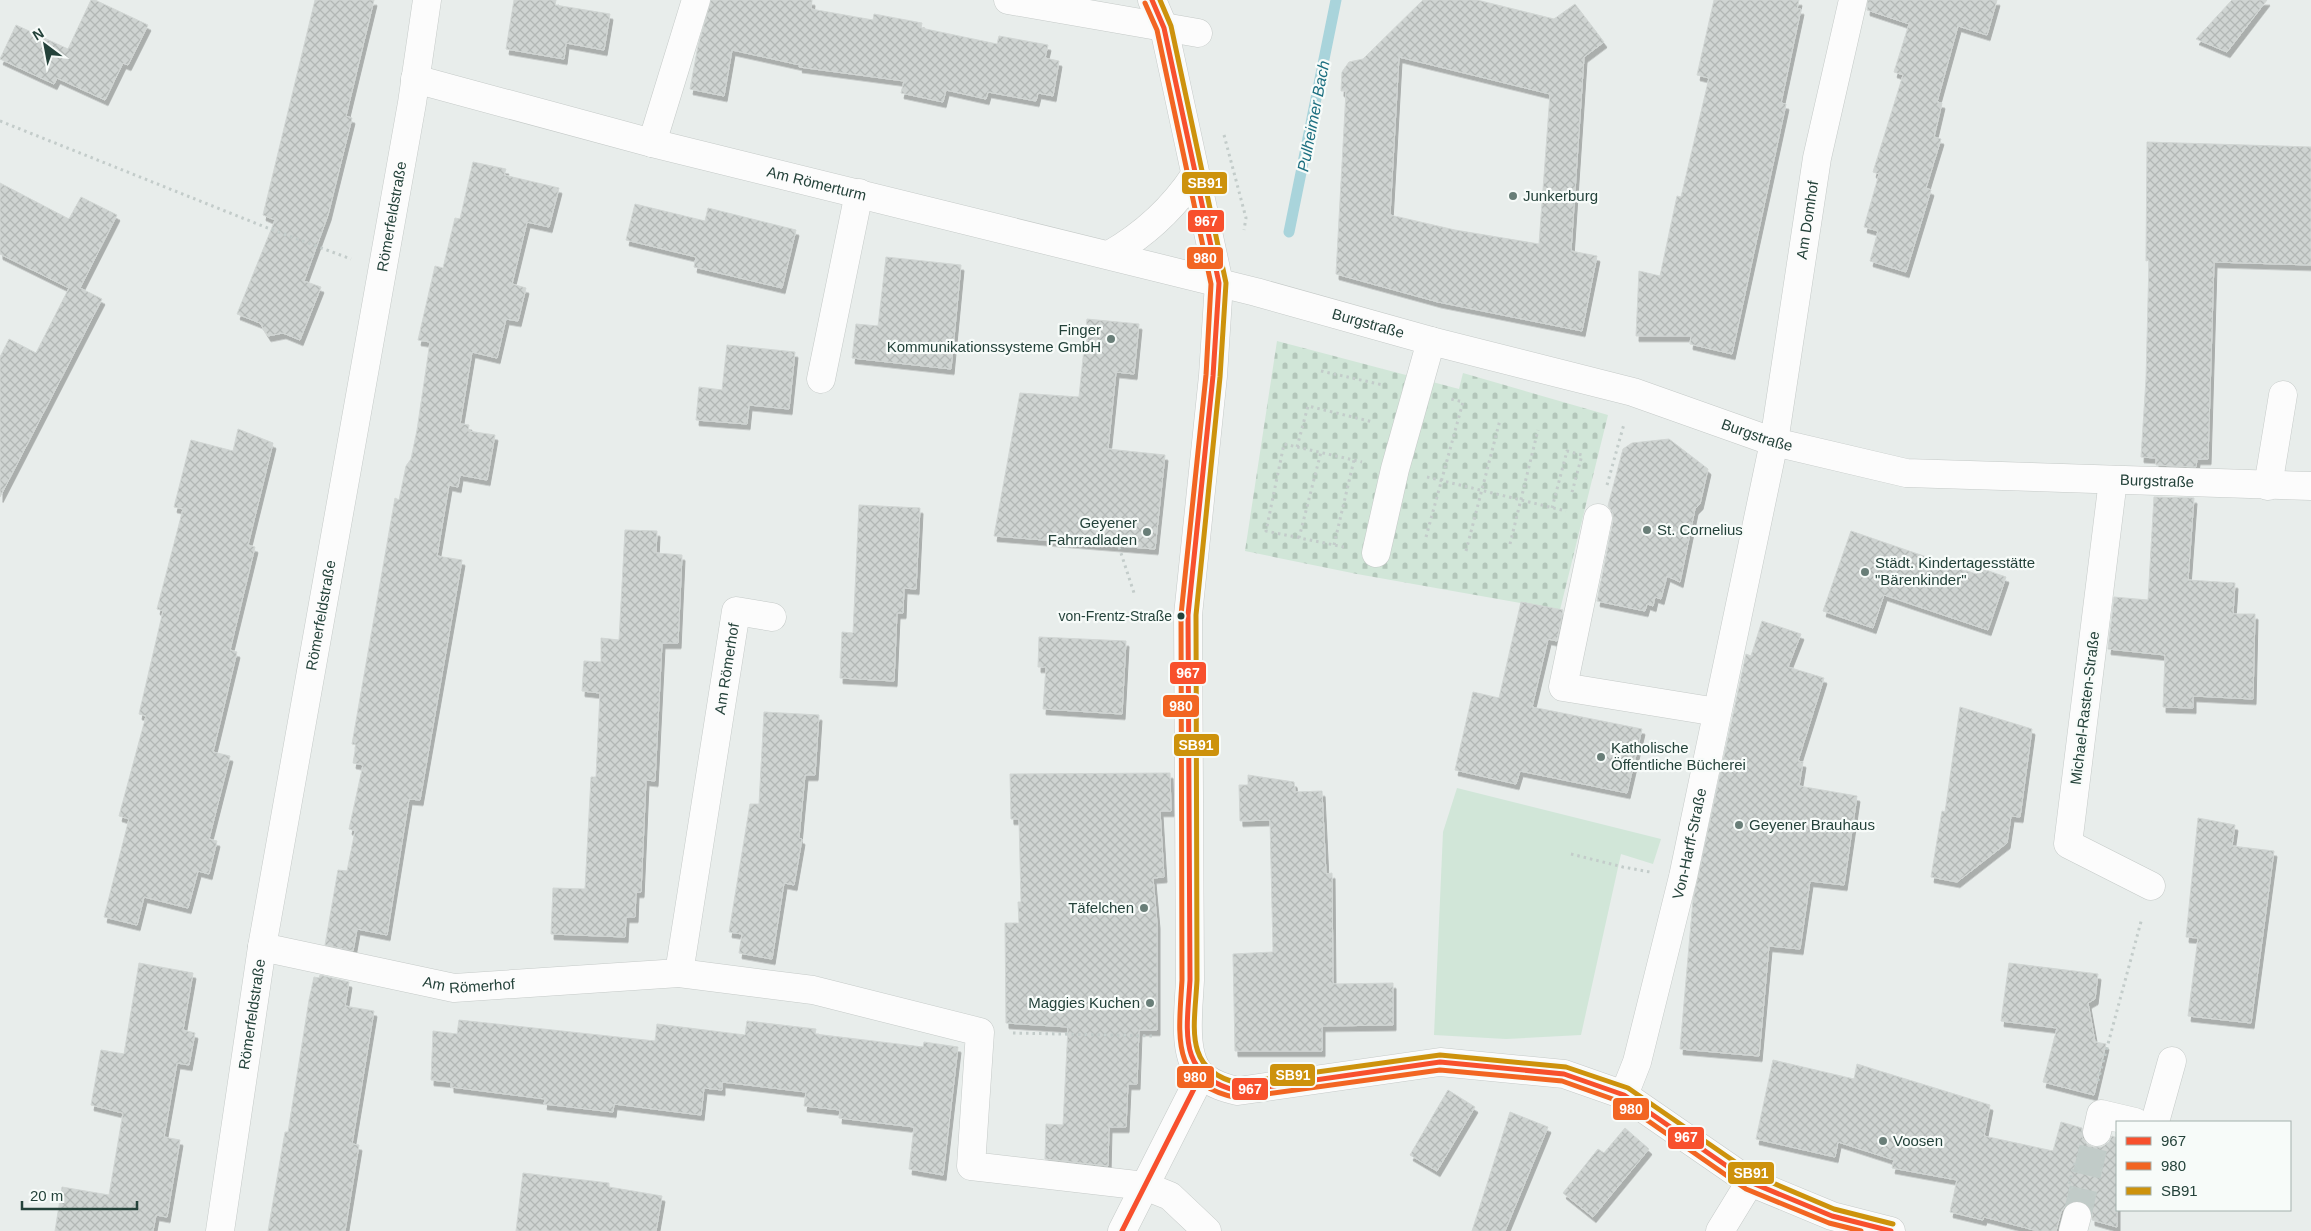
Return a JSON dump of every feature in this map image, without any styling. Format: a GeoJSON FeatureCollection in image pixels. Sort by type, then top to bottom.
{"type":"FeatureCollection","features":[{"type":"Feature","properties":{"kind":"street","name":"Römerfeldstraße"},"geometry":{"type":"LineString","coordinates":[[220,1231],[262,948],[416,80],[427,0]]}},
{"type":"Feature","properties":{"kind":"street"},"geometry":{"type":"LineString","coordinates":[[652,142],[696,0]]}},
{"type":"Feature","properties":{"kind":"street"},"geometry":{"type":"LineString","coordinates":[[1008,0],[1198,34]]}},
{"type":"Feature","properties":{"kind":"street"},"geometry":{"type":"LineString","coordinates":[[1152,0],[1164,28],[1219,283],[1213,376],[1188,615],[1190,970],[1188,1037],[1191,1059],[1201,1076],[1219,1086],[1238,1091],[1440,1062],[1564,1074],[1624,1096],[1750,1182],[1832,1216],[1892,1231]]}},
{"type":"Feature","properties":{"kind":"street","name":"Am Domhof"},"geometry":{"type":"LineString","coordinates":[[1774,442],[1817,158],[1853,0]]}},
{"type":"Feature","properties":{"kind":"street","name":"Am Römerturm"},"geometry":{"type":"LineString","coordinates":[[416,80],[652,142],[1219,283]]}},
{"type":"Feature","properties":{"kind":"street"},"geometry":{"type":"LineString","coordinates":[[1109,255],[1135,240],[1160,218],[1180,197],[1195,175]]}},
{"type":"Feature","properties":{"kind":"street"},"geometry":{"type":"LineString","coordinates":[[821,378],[859,193]]}},
{"type":"Feature","properties":{"kind":"street","name":"Burgstraße"},"geometry":{"type":"LineString","coordinates":[[1219,283],[1431,342],[1633,392],[1774,442],[1906,474],[2311,486]]}},
{"type":"Feature","properties":{"kind":"street"},"geometry":{"type":"LineString","coordinates":[[1376,553],[1431,342]]}},
{"type":"Feature","properties":{"kind":"street"},"geometry":{"type":"LineString","coordinates":[[2268,486],[2284,395]]}},
{"type":"Feature","properties":{"kind":"street","name":"Von-Harff-Straße"},"geometry":{"type":"LineString","coordinates":[[1624,1096],[1637,1062],[1684,877],[1774,442]]}},
{"type":"Feature","properties":{"kind":"street","name":"Michael-Rasten-Straße"},"geometry":{"type":"LineString","coordinates":[[2113,480],[2068,844],[2151,886]]}},
{"type":"Feature","properties":{"kind":"street"},"geometry":{"type":"LineString","coordinates":[[1598,518],[1563,687],[1717,712]]}},
{"type":"Feature","properties":{"kind":"street","name":"Am Römerhof"},"geometry":{"type":"LineString","coordinates":[[679,973],[736,611],[772,617]]}},
{"type":"Feature","properties":{"kind":"street","name":"Am Römerhof"},"geometry":{"type":"LineString","coordinates":[[262,948],[454,988],[679,973],[813,990],[980,1032]]}},
{"type":"Feature","properties":{"kind":"street"},"geometry":{"type":"LineString","coordinates":[[980,1032],[971,1166],[1145,1186],[1170,1196],[1207,1231]]}},
{"type":"Feature","properties":{"kind":"street"},"geometry":{"type":"LineString","coordinates":[[2155,1121],[2172,1060]]}},
{"type":"Feature","properties":{"kind":"street"},"geometry":{"type":"LineString","coordinates":[[1122,1231],[1201,1076]]}},
{"type":"Feature","properties":{"kind":"street"},"geometry":{"type":"LineString","coordinates":[[2097,1132],[2101,1114],[2131,1121]]}},
{"type":"Feature","properties":{"kind":"street"},"geometry":{"type":"LineString","coordinates":[[1720,1231],[1750,1182]]}},
{"type":"Feature","properties":{"kind":"path"},"geometry":{"type":"LineString","coordinates":[[0,121],[256,224],[382,271]]}},
{"type":"Feature","properties":{"kind":"path"},"geometry":{"type":"LineString","coordinates":[[1320,371],[1463,402],[1426,537]]}},
{"type":"Feature","properties":{"kind":"path"},"geometry":{"type":"LineString","coordinates":[[1297,448],[1308,406],[1375,422]]}},
{"type":"Feature","properties":{"kind":"path"},"geometry":{"type":"LineString","coordinates":[[1598,518],[1626,416]]}},
{"type":"Feature","properties":{"kind":"path"},"geometry":{"type":"LineString","coordinates":[[1466,551],[1500,420]]}},
{"type":"Feature","properties":{"kind":"path"},"geometry":{"type":"LineString","coordinates":[[1510,544],[1538,430]]}},
{"type":"Feature","properties":{"kind":"path"},"geometry":{"type":"LineString","coordinates":[[1299,538],[1321,452]]}},
{"type":"Feature","properties":{"kind":"path"},"geometry":{"type":"LineString","coordinates":[[1552,508],[1567,452],[1575,453],[1582,455],[1567,512]]}},
{"type":"Feature","properties":{"kind":"path"},"geometry":{"type":"LineString","coordinates":[[1334,544],[1354,460]]}},
{"type":"Feature","properties":{"kind":"path"},"geometry":{"type":"LineString","coordinates":[[1266,531],[1376,553]]}},
{"type":"Feature","properties":{"kind":"path"},"geometry":{"type":"LineString","coordinates":[[1119,547],[1134,593]]}},
{"type":"Feature","properties":{"kind":"path"},"geometry":{"type":"LineString","coordinates":[[1571,854],[1624,868],[1684,877]]}},
{"type":"Feature","properties":{"kind":"path"},"geometry":{"type":"LineString","coordinates":[[2111,1033],[2151,886]]}},
{"type":"Feature","properties":{"kind":"path"},"geometry":{"type":"LineString","coordinates":[[980,1032],[1188,1037]]}},
{"type":"Feature","properties":{"kind":"green space"},"geometry":{"type":"Polygon","coordinates":[[[1277,341],[1459,389],[1463,373],[1608,415],[1560,610],[1357,574],[1245,551],[1277,341]]]}},
{"type":"Feature","properties":{"kind":"green space"},"geometry":{"type":"Polygon","coordinates":[[[1457,788],[1661,839],[1653,864],[1621,854],[1581,1035],[1506,1039],[1434,1035],[1443,832],[1457,788]]]}},
{"type":"Feature","properties":{"kind":"building"},"geometry":{"type":"Polygon","coordinates":[[[91,0],[95,0],[148,25],[128,65],[123,63],[105,100],[57,78],[54,84],[0,59],[16,25],[68,49],[91,0]]]}},
{"type":"Feature","properties":{"kind":"building"},"geometry":{"type":"Polygon","coordinates":[[[315,0],[374,0],[346,116],[352,118],[328,215],[304,281],[321,287],[300,340],[283,333],[268,336],[260,323],[237,314],[275,220],[263,215],[315,0]]]}},
{"type":"Feature","properties":{"kind":"building"},"geometry":{"type":"Polygon","coordinates":[[[514,0],[556,0],[555,5],[610,14],[604,50],[566,43],[564,59],[506,49],[514,0]]]}},
{"type":"Feature","properties":{"kind":"building"},"geometry":{"type":"Polygon","coordinates":[[[711,0],[812,0],[811,9],[873,20],[874,14],[922,23],[921,28],[997,44],[999,36],[1048,45],[1045,58],[1059,61],[1053,96],[1038,93],[1036,101],[988,92],[986,99],[946,90],[943,102],[901,93],[904,81],[799,67],[800,65],[732,50],[724,96],[690,89],[698,46],[711,0]]]}},
{"type":"Feature","properties":{"kind":"building"},"geometry":{"type":"Polygon","coordinates":[[[1423,0],[1477,0],[1554,19],[1575,4],[1604,42],[1584,57],[1571,251],[1597,256],[1582,331],[1438,302],[1336,274],[1346,91],[1341,91],[1342,72],[1349,62],[1363,59],[1423,0]],[[1399,57],[1390,215],[1455,230],[1539,244],[1550,94],[1399,57]]]}},
{"type":"Feature","properties":{"kind":"building"},"geometry":{"type":"Polygon","coordinates":[[[1714,0],[1799,0],[1797,9],[1801,9],[1781,103],[1786,104],[1732,354],[1690,344],[1691,336],[1636,336],[1639,271],[1660,276],[1677,196],[1681,197],[1709,78],[1697,75],[1714,0]]]}},
{"type":"Feature","properties":{"kind":"building"},"geometry":{"type":"Polygon","coordinates":[[[1868,0],[1997,0],[1987,35],[1958,26],[1937,102],[1942,103],[1934,137],[1941,139],[1926,188],[1931,190],[1906,272],[1870,261],[1878,231],[1864,227],[1879,174],[1873,172],[1903,75],[1894,72],[1909,24],[1867,10],[1868,0]]]}},
{"type":"Feature","properties":{"kind":"building"},"geometry":{"type":"Polygon","coordinates":[[[2232,0],[2267,0],[2227,52],[2196,39],[2232,0]]]}},
{"type":"Feature","properties":{"kind":"building"},"geometry":{"type":"Polygon","coordinates":[[[2147,142],[2311,147],[2311,265],[2214,262],[2208,459],[2197,459],[2196,467],[2156,465],[2156,458],[2141,457],[2146,379],[2149,260],[2146,261],[2147,142]]]}},
{"type":"Feature","properties":{"kind":"building"},"geometry":{"type":"Polygon","coordinates":[[[473,162],[506,169],[504,175],[559,188],[549,227],[527,222],[512,284],[526,288],[518,321],[506,319],[497,358],[472,352],[460,424],[469,425],[468,431],[495,435],[487,480],[460,475],[458,487],[449,485],[437,556],[462,560],[420,800],[409,799],[387,935],[357,929],[353,951],[325,945],[338,870],[347,871],[355,831],[349,829],[363,765],[353,763],[356,745],[352,744],[395,498],[399,500],[406,466],[411,459],[417,430],[430,342],[418,340],[435,266],[443,268],[455,218],[460,219],[473,162]]]}},
{"type":"Feature","properties":{"kind":"building"},"geometry":{"type":"Polygon","coordinates":[[[0,183],[69,219],[81,197],[117,215],[80,288],[102,299],[0,497],[0,357],[9,339],[36,353],[69,288],[0,254],[0,183]]]}},
{"type":"Feature","properties":{"kind":"building"},"geometry":{"type":"Polygon","coordinates":[[[635,204],[705,221],[708,208],[796,230],[782,288],[694,267],[696,257],[626,240],[635,204]]]}},
{"type":"Feature","properties":{"kind":"building"},"geometry":{"type":"Polygon","coordinates":[[[886,257],[961,265],[951,369],[852,358],[856,324],[878,326],[886,257]]]}},
{"type":"Feature","properties":{"kind":"building"},"geometry":{"type":"Polygon","coordinates":[[[1087,319],[1139,324],[1134,374],[1116,372],[1108,449],[1165,455],[1155,549],[994,536],[1020,393],[1079,397],[1087,319]]]}},
{"type":"Feature","properties":{"kind":"building"},"geometry":{"type":"Polygon","coordinates":[[[727,345],[795,352],[789,409],[749,405],[747,424],[696,420],[699,387],[722,390],[727,345]]]}},
{"type":"Feature","properties":{"kind":"building"},"geometry":{"type":"Polygon","coordinates":[[[238,429],[273,443],[248,545],[255,547],[230,650],[237,652],[213,752],[230,756],[209,839],[217,841],[209,874],[198,871],[188,908],[144,897],[137,925],[104,917],[129,819],[119,816],[146,716],[139,714],[163,611],[157,609],[183,509],[174,507],[191,440],[233,451],[238,429]]]}},
{"type":"Feature","properties":{"kind":"building","name":"St. Cornelius"},"geometry":{"type":"Polygon","coordinates":[[[1669,439],[1708,469],[1700,504],[1695,509],[1680,582],[1667,576],[1661,599],[1655,597],[1653,606],[1647,604],[1645,611],[1597,601],[1613,521],[1613,513],[1608,506],[1623,449],[1632,443],[1669,439]]]}},
{"type":"Feature","properties":{"kind":"building"},"geometry":{"type":"Polygon","coordinates":[[[2154,497],[2194,498],[2188,580],[2235,583],[2233,614],[2255,614],[2253,699],[2193,696],[2193,708],[2163,707],[2165,655],[2108,649],[2114,597],[2148,600],[2154,497]]]}},
{"type":"Feature","properties":{"kind":"building"},"geometry":{"type":"Polygon","coordinates":[[[859,505],[920,508],[916,589],[904,588],[903,613],[897,613],[894,681],[840,678],[842,632],[853,633],[859,505]]]}},
{"type":"Feature","properties":{"kind":"building"},"geometry":{"type":"Polygon","coordinates":[[[625,530],[657,531],[656,553],[682,555],[678,643],[662,643],[655,781],[646,780],[641,892],[636,892],[635,917],[626,917],[625,937],[551,934],[553,888],[585,889],[591,777],[596,777],[600,693],[582,691],[584,661],[601,662],[601,638],[619,640],[625,530]]]}},
{"type":"Feature","properties":{"kind":"building"},"geometry":{"type":"Polygon","coordinates":[[[1851,531],[1976,574],[1980,568],[2006,577],[1988,630],[1884,595],[1873,628],[1823,611],[1851,531]]]}},
{"type":"Feature","properties":{"kind":"building"},"geometry":{"type":"Polygon","coordinates":[[[1521,602],[1563,610],[1557,641],[1548,639],[1532,707],[1642,729],[1627,793],[1520,771],[1516,784],[1455,770],[1473,692],[1499,698],[1521,602]]]}},
{"type":"Feature","properties":{"kind":"building"},"geometry":{"type":"Polygon","coordinates":[[[1762,621],[1801,634],[1788,667],[1824,678],[1798,761],[1803,762],[1799,786],[1857,796],[1844,885],[1810,881],[1800,949],[1769,946],[1759,1056],[1680,1049],[1693,900],[1746,654],[1751,656],[1762,621]]]}},
{"type":"Feature","properties":{"kind":"building"},"geometry":{"type":"Polygon","coordinates":[[[1039,637],[1126,641],[1122,714],[1043,709],[1046,667],[1038,667],[1039,637]]]}},
{"type":"Feature","properties":{"kind":"building"},"geometry":{"type":"Polygon","coordinates":[[[1960,707],[2032,729],[2020,817],[2011,816],[2007,843],[1957,882],[1931,877],[1942,811],[1945,812],[1960,707]]]}},
{"type":"Feature","properties":{"kind":"building"},"geometry":{"type":"Polygon","coordinates":[[[764,712],[819,715],[815,775],[805,775],[799,838],[802,839],[794,885],[784,883],[772,959],[739,953],[742,934],[729,932],[750,804],[759,804],[764,712]]]}},
{"type":"Feature","properties":{"kind":"building"},"geometry":{"type":"Polygon","coordinates":[[[1170,773],[1171,811],[1160,811],[1164,877],[1153,878],[1157,923],[1157,1030],[1139,1030],[1137,1084],[1128,1084],[1126,1127],[1109,1127],[1108,1166],[1045,1159],[1046,1124],[1063,1125],[1068,1027],[1006,1023],[1005,923],[1019,923],[1018,902],[1021,902],[1019,819],[1011,819],[1010,774],[1170,773]]]}},
{"type":"Feature","properties":{"kind":"building"},"geometry":{"type":"Polygon","coordinates":[[[1248,775],[1294,782],[1295,792],[1322,791],[1326,874],[1332,873],[1333,984],[1393,983],[1393,1025],[1322,1026],[1322,1051],[1235,1051],[1233,954],[1273,952],[1270,820],[1240,821],[1239,785],[1248,785],[1248,775]]]}},
{"type":"Feature","properties":{"kind":"building"},"geometry":{"type":"Polygon","coordinates":[[[2198,818],[2235,825],[2232,846],[2274,851],[2251,1023],[2188,1016],[2198,938],[2186,937],[2198,818]]]}},
{"type":"Feature","properties":{"kind":"building"},"geometry":{"type":"Polygon","coordinates":[[[139,963],[193,973],[183,1030],[195,1033],[189,1065],[177,1063],[164,1137],[180,1140],[167,1217],[156,1215],[153,1231],[55,1231],[62,1187],[109,1195],[123,1113],[91,1105],[101,1050],[124,1054],[139,963]]]}},
{"type":"Feature","properties":{"kind":"building"},"geometry":{"type":"Polygon","coordinates":[[[2009,963],[2098,974],[2095,999],[2088,1003],[2095,1042],[2106,1044],[2094,1095],[2043,1082],[2057,1028],[2001,1021],[2009,963]]]}},
{"type":"Feature","properties":{"kind":"building"},"geometry":{"type":"Polygon","coordinates":[[[320,975],[349,982],[345,1006],[374,1011],[352,1144],[359,1145],[345,1231],[268,1231],[285,1132],[288,1132],[309,1000],[314,977],[319,978],[320,975]]]}},
{"type":"Feature","properties":{"kind":"building"},"geometry":{"type":"Polygon","coordinates":[[[459,1020],[655,1041],[657,1024],[745,1035],[747,1021],[816,1029],[815,1034],[923,1047],[924,1042],[958,1047],[943,1175],[909,1169],[914,1127],[839,1118],[840,1110],[804,1106],[806,1092],[722,1082],[722,1090],[704,1088],[701,1115],[614,1104],[613,1112],[544,1104],[545,1099],[451,1087],[451,1082],[431,1080],[433,1031],[457,1034],[459,1020]]]}},
{"type":"Feature","properties":{"kind":"building"},"geometry":{"type":"Polygon","coordinates":[[[1773,1060],[1854,1079],[1857,1064],[1990,1105],[1984,1136],[2053,1151],[2061,1122],[2082,1128],[2082,1137],[2087,1144],[2093,1147],[2102,1147],[2109,1142],[2112,1136],[2116,1138],[2117,1227],[2092,1220],[2092,1212],[2088,1205],[2081,1201],[2072,1201],[2066,1205],[2061,1212],[2056,1231],[2038,1231],[1984,1217],[1983,1220],[1950,1212],[1957,1180],[1892,1168],[1894,1160],[1838,1142],[1835,1157],[1756,1139],[1773,1060]]]}},
{"type":"Feature","properties":{"kind":"building"},"geometry":{"type":"Polygon","coordinates":[[[1448,1090],[1475,1107],[1437,1171],[1410,1155],[1448,1090]]]}},
{"type":"Feature","properties":{"kind":"building"},"geometry":{"type":"Polygon","coordinates":[[[1510,1112],[1548,1127],[1505,1231],[1472,1231],[1510,1112]]]}},
{"type":"Feature","properties":{"kind":"building"},"geometry":{"type":"Polygon","coordinates":[[[1625,1128],[1649,1149],[1593,1217],[1563,1193],[1598,1149],[1604,1153],[1625,1128]]]}},
{"type":"Feature","properties":{"kind":"building"},"geometry":{"type":"Polygon","coordinates":[[[523,1173],[609,1183],[609,1187],[662,1196],[656,1231],[516,1231],[523,1173]]]}},
{"type":"Feature","properties":{"kind":"waterway","name":"Pulheimer Bach"},"geometry":{"type":"LineString","coordinates":[[1289,232],[1336,0]]}},
{"type":"Feature","properties":{"kind":"tunnel"},"geometry":{"type":"LineString","coordinates":[[2077,1216],[2097,1132]]}},
{"type":"Feature","properties":{"kind":"transit line","name":"967"},"geometry":{"type":"LineString","coordinates":[[1152,0],[1164,28],[1219,283],[1213,376],[1188,615],[1190,980],[1188,1034],[1190,1049],[1195,1063],[1204,1074],[1218,1084],[1238,1091],[1440,1062],[1564,1074],[1624,1095],[1750,1182],[1832,1216],[1891,1231]]}},
{"type":"Feature","properties":{"kind":"transit line","name":"SB91"},"geometry":{"type":"LineString","coordinates":[[1160,0],[1171,26],[1226,283],[1220,377],[1196,615],[1197,980],[1194,1029],[1200,1057],[1208,1068],[1220,1077],[1238,1083],[1440,1055],[1566,1067],[1628,1088],[1754,1175],[1834,1209],[1893,1224]]}},
{"type":"Feature","properties":{"kind":"transit line","name":"980"},"geometry":{"type":"LineString","coordinates":[[1145,3],[1157,30],[1211,284],[1206,375],[1181,615],[1182,980],[1180,1038],[1183,1055],[1189,1069],[1200,1082],[1216,1091],[1238,1098],[1440,1070],[1562,1081],[1621,1102],[1746,1189],[1829,1223],[1861,1231]]}},
{"type":"Feature","properties":{"kind":"transit line","name":"967"},"geometry":{"type":"LineString","coordinates":[[1122,1231],[1201,1075]]}},
{"type":"Feature","properties":{"kind":"place","name":"Junkerburg"},"geometry":{"type":"Point","coordinates":[1513,196]}},
{"type":"Feature","properties":{"kind":"place","name":"Finger Kommunikationssysteme GmbH"},"geometry":{"type":"Point","coordinates":[1111,339]}},
{"type":"Feature","properties":{"kind":"place","name":"St. Cornelius"},"geometry":{"type":"Point","coordinates":[1647,530]}},
{"type":"Feature","properties":{"kind":"place","name":"Geyener Fahrradladen"},"geometry":{"type":"Point","coordinates":[1147,532]}},
{"type":"Feature","properties":{"kind":"place","name":"Städt. Kindertagesstätte \"Bärenkinder\""},"geometry":{"type":"Point","coordinates":[1865,572]}},
{"type":"Feature","properties":{"kind":"place","name":"von-Frentz-Straße"},"geometry":{"type":"Point","coordinates":[1181,616]}},
{"type":"Feature","properties":{"kind":"place","name":"Katholische Öffentliche Bücherei"},"geometry":{"type":"Point","coordinates":[1601,757]}},
{"type":"Feature","properties":{"kind":"place","name":"Geyener Brauhaus"},"geometry":{"type":"Point","coordinates":[1739,825]}},
{"type":"Feature","properties":{"kind":"place","name":"Täfelchen"},"geometry":{"type":"Point","coordinates":[1144,908]}},
{"type":"Feature","properties":{"kind":"place","name":"Maggies Kuchen"},"geometry":{"type":"Point","coordinates":[1150,1003]}},
{"type":"Feature","properties":{"kind":"place","name":"Voosen"},"geometry":{"type":"Point","coordinates":[1883,1141]}}]}
